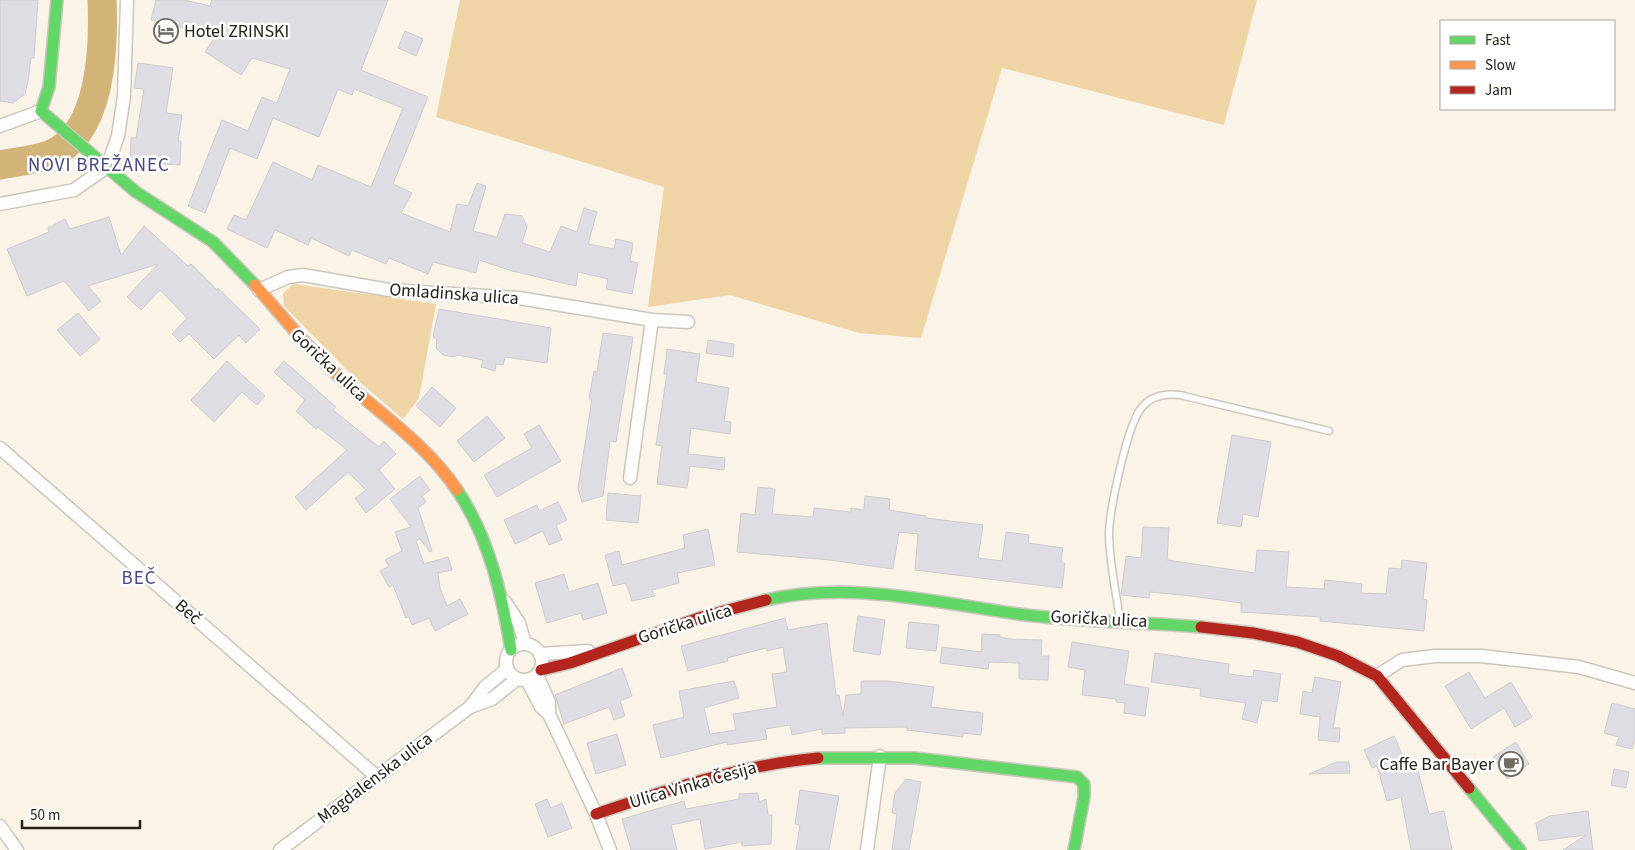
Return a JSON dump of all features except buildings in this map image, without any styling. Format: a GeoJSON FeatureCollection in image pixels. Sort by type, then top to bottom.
{"type":"FeatureCollection","features":[{"type":"Feature","properties":{"kind":"street"},"geometry":{"type":"LineString","coordinates":[[0,126],[46,115],[57,0]]}},
{"type":"Feature","properties":{"kind":"street"},"geometry":{"type":"LineString","coordinates":[[0,204],[74,190],[107,167],[118,136],[124,96],[127,0]]}},
{"type":"Feature","properties":{"kind":"street","name":"Gorička ulica"},"geometry":{"type":"LineString","coordinates":[[46,115],[139,194],[214,242],[259,290],[291,330],[328,367],[427,453],[445,472],[462,498],[473,521],[503,600],[503,614],[511,650]]}},
{"type":"Feature","properties":{"kind":"street","name":"Omladinska ulica"},"geometry":{"type":"LineString","coordinates":[[259,290],[288,277],[303,276],[390,290],[519,298],[652,320],[688,322]]}},
{"type":"Feature","properties":{"kind":"street"},"geometry":{"type":"LineString","coordinates":[[630,478],[652,320]]}},
{"type":"Feature","properties":{"kind":"street","name":"Beč"},"geometry":{"type":"LineString","coordinates":[[0,448],[376,776]]}},
{"type":"Feature","properties":{"kind":"street","name":"Gorička ulica"},"geometry":{"type":"LineString","coordinates":[[531,676],[579,661],[598,651],[755,602],[837,590],[878,593],[1029,615],[1120,622],[1178,624],[1222,629],[1308,644],[1356,663],[1377,676],[1500,823],[1520,850]]}},
{"type":"Feature","properties":{"kind":"street","name":"Gorička ulica"},"geometry":{"type":"LineString","coordinates":[[503,600],[510,606],[519,623],[525,644]]}},
{"type":"Feature","properties":{"kind":"street"},"geometry":{"type":"LineString","coordinates":[[470,707],[492,699],[531,676],[542,665],[540,654],[534,647],[525,644],[511,650],[506,659],[507,668]]}},
{"type":"Feature","properties":{"kind":"street","name":"Gorička ulica"},"geometry":{"type":"LineString","coordinates":[[540,654],[598,651]]}},
{"type":"Feature","properties":{"kind":"street"},"geometry":{"type":"LineString","coordinates":[[1377,676],[1402,660],[1435,656],[1481,656],[1579,667],[1635,683]]}},
{"type":"Feature","properties":{"kind":"street"},"geometry":{"type":"LineString","coordinates":[[507,668],[531,676],[549,702],[549,714],[596,814],[610,850]]}},
{"type":"Feature","properties":{"kind":"street"},"geometry":{"type":"LineString","coordinates":[[470,707],[485,687],[507,668]]}},
{"type":"Feature","properties":{"kind":"street","name":"Magdalenska ulica"},"geometry":{"type":"LineString","coordinates":[[280,850],[470,707]]}},
{"type":"Feature","properties":{"kind":"street"},"geometry":{"type":"LineString","coordinates":[[867,850],[880,756]]}},
{"type":"Feature","properties":{"kind":"street","name":"Ulica Vinka Česija"},"geometry":{"type":"LineString","coordinates":[[596,814],[665,790],[740,769],[815,758],[880,756],[1002,767],[1077,777],[1084,784],[1084,797],[1074,850]]}},
{"type":"Feature","properties":{"kind":"street"},"geometry":{"type":"LineString","coordinates":[[0,826],[17,850]]}},
{"type":"Feature","properties":{"kind":"lane"},"geometry":{"type":"LineString","coordinates":[[1120,622],[1109,535],[1110,518],[1133,423],[1148,400],[1167,393],[1328,431]]}},
{"type":"Feature","properties":{"kind":"shaded area"},"geometry":{"type":"Polygon","coordinates":[[[460,0],[1257,0],[1224,125],[1002,68],[921,338],[859,333],[730,295],[648,307],[664,187],[436,117],[460,0]]]}},
{"type":"Feature","properties":{"kind":"shaded area"},"geometry":{"type":"Polygon","coordinates":[[[294,284],[436,304],[419,398],[403,419],[355,378],[284,306],[283,293],[294,284]]]}},
{"type":"Feature","properties":{"kind":"waterway"},"geometry":{"type":"LineString","coordinates":[[0,165],[49,155],[67,145],[80,129],[90,110],[96,88],[102,41],[102,0]]}},
{"type":"Feature","properties":{"kind":"traffic: fast"},"geometry":{"type":"LineString","coordinates":[[57,0],[49,87],[41,111],[136,192],[213,242],[255,285]]}},
{"type":"Feature","properties":{"kind":"traffic: fast"},"geometry":{"type":"LineString","coordinates":[[457,490],[478,527],[493,567],[511,650]]}},
{"type":"Feature","properties":{"kind":"traffic: fast"},"geometry":{"type":"LineString","coordinates":[[766,600],[799,594],[864,593],[929,600],[1026,615],[1201,627]]}},
{"type":"Feature","properties":{"kind":"traffic: fast"},"geometry":{"type":"LineString","coordinates":[[818,758],[915,758],[1077,777],[1084,784],[1084,797],[1074,850]]}},
{"type":"Feature","properties":{"kind":"traffic: fast"},"geometry":{"type":"LineString","coordinates":[[1469,788],[1520,850]]}},
{"type":"Feature","properties":{"kind":"traffic: slow"},"geometry":{"type":"LineString","coordinates":[[255,285],[320,358],[418,445],[457,490]]}},
{"type":"Feature","properties":{"kind":"traffic: jam"},"geometry":{"type":"LineString","coordinates":[[541,670],[570,663],[702,617],[766,600]]}},
{"type":"Feature","properties":{"kind":"traffic: jam"},"geometry":{"type":"LineString","coordinates":[[1201,627],[1253,633],[1297,642],[1338,656],[1377,676],[1469,788]]}},
{"type":"Feature","properties":{"kind":"traffic: jam"},"geometry":{"type":"LineString","coordinates":[[596,814],[678,787],[733,772],[789,761],[818,758]]}},
{"type":"Feature","properties":{"kind":"place","name":"Hotel ZRINSKI"},"geometry":{"type":"Point","coordinates":[166,31]}},
{"type":"Feature","properties":{"kind":"place","name":"Caffe Bar Bayer"},"geometry":{"type":"Point","coordinates":[1511,764]}},
{"type":"Feature","properties":{"kind":"district","name":"NOVI BREŽANEC"},"geometry":{"type":"Point","coordinates":[99,165]}},
{"type":"Feature","properties":{"kind":"district","name":"BEČ"},"geometry":{"type":"Point","coordinates":[139,578]}}]}
